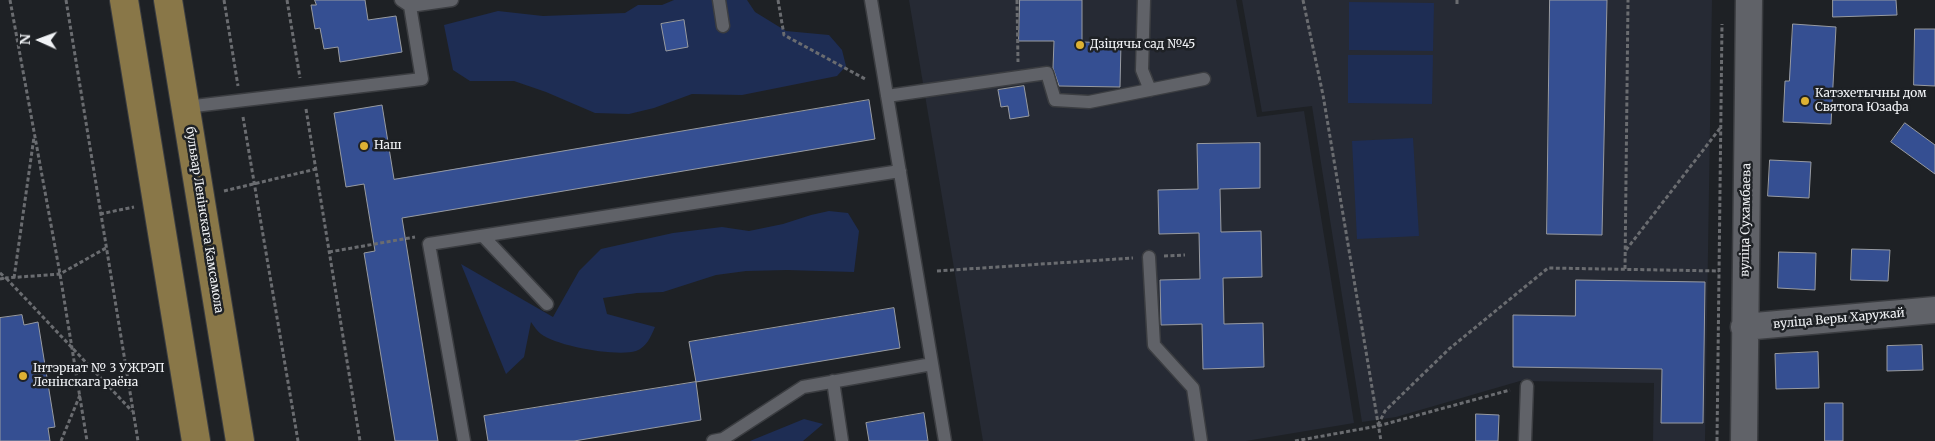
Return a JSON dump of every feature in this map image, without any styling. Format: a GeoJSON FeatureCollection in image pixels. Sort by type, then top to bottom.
{"type":"FeatureCollection","features":[{"type":"Feature","properties":{"kind":"main road"},"geometry":{"type":"LineString","coordinates":[[124,0],[196,441]]}},
{"type":"Feature","properties":{"kind":"main road","name":"бульвар Ленінскага Камсамола"},"geometry":{"type":"LineString","coordinates":[[168,0],[240,441]]}},
{"type":"Feature","properties":{"kind":"street","name":"вуліца Сухамбаева"},"geometry":{"type":"LineString","coordinates":[[1744,441],[1749,0]]}},
{"type":"Feature","properties":{"kind":"street","name":"вуліца Веры Харужай"},"geometry":{"type":"LineString","coordinates":[[1744,327],[1935,310]]}},
{"type":"Feature","properties":{"kind":"lane"},"geometry":{"type":"LineString","coordinates":[[186,107],[422,79],[405,3],[452,0]]}},
{"type":"Feature","properties":{"kind":"lane"},"geometry":{"type":"LineString","coordinates":[[719,0],[723,26]]}},
{"type":"Feature","properties":{"kind":"lane"},"geometry":{"type":"LineString","coordinates":[[871,0],[945,441]]}},
{"type":"Feature","properties":{"kind":"lane"},"geometry":{"type":"LineString","coordinates":[[1144,0],[1142,70],[1150,90]]}},
{"type":"Feature","properties":{"kind":"lane"},"geometry":{"type":"LineString","coordinates":[[887,96],[1047,73],[1055,100],[1089,102],[1204,79]]}},
{"type":"Feature","properties":{"kind":"lane"},"geometry":{"type":"LineString","coordinates":[[464,441],[428,244],[900,171]]}},
{"type":"Feature","properties":{"kind":"lane"},"geometry":{"type":"LineString","coordinates":[[482,236],[547,304]]}},
{"type":"Feature","properties":{"kind":"lane"},"geometry":{"type":"LineString","coordinates":[[1149,257],[1154,345],[1193,388],[1202,441]]}},
{"type":"Feature","properties":{"kind":"lane"},"geometry":{"type":"LineString","coordinates":[[713,441],[723,439],[803,387],[932,364]]}},
{"type":"Feature","properties":{"kind":"lane"},"geometry":{"type":"LineString","coordinates":[[833,382],[842,441]]}},
{"type":"Feature","properties":{"kind":"lane"},"geometry":{"type":"LineString","coordinates":[[1525,441],[1527,386]]}},
{"type":"Feature","properties":{"kind":"path"},"geometry":{"type":"LineString","coordinates":[[10,0],[73,348],[87,441]]}},
{"type":"Feature","properties":{"kind":"path"},"geometry":{"type":"LineString","coordinates":[[66,0],[138,441]]}},
{"type":"Feature","properties":{"kind":"path"},"geometry":{"type":"LineString","coordinates":[[224,0],[298,441]]}},
{"type":"Feature","properties":{"kind":"path"},"geometry":{"type":"LineString","coordinates":[[286,0],[316,169],[360,441]]}},
{"type":"Feature","properties":{"kind":"path"},"geometry":{"type":"LineString","coordinates":[[778,0],[784,35],[870,82]]}},
{"type":"Feature","properties":{"kind":"path"},"geometry":{"type":"LineString","coordinates":[[1017,0],[1018,77]]}},
{"type":"Feature","properties":{"kind":"path"},"geometry":{"type":"LineString","coordinates":[[1303,0],[1323,95],[1380,441]]}},
{"type":"Feature","properties":{"kind":"path"},"geometry":{"type":"LineString","coordinates":[[1625,270],[1628,0]]}},
{"type":"Feature","properties":{"kind":"path"},"geometry":{"type":"LineString","coordinates":[[1717,441],[1722,20]]}},
{"type":"Feature","properties":{"kind":"path"},"geometry":{"type":"LineString","coordinates":[[1625,251],[1721,127]]}},
{"type":"Feature","properties":{"kind":"path"},"geometry":{"type":"LineString","coordinates":[[14,278],[35,134]]}},
{"type":"Feature","properties":{"kind":"path"},"geometry":{"type":"LineString","coordinates":[[216,193],[316,169]]}},
{"type":"Feature","properties":{"kind":"path"},"geometry":{"type":"LineString","coordinates":[[100,214],[140,206]]}},
{"type":"Feature","properties":{"kind":"path"},"geometry":{"type":"LineString","coordinates":[[329,252],[419,236],[428,244]]}},
{"type":"Feature","properties":{"kind":"path"},"geometry":{"type":"LineString","coordinates":[[0,279],[60,274],[106,248]]}},
{"type":"Feature","properties":{"kind":"path"},"geometry":{"type":"LineString","coordinates":[[937,271],[1185,255]]}},
{"type":"Feature","properties":{"kind":"path"},"geometry":{"type":"LineString","coordinates":[[1378,426],[1385,411],[1450,348],[1548,268],[1719,271]]}},
{"type":"Feature","properties":{"kind":"path"},"geometry":{"type":"LineString","coordinates":[[0,273],[133,412]]}},
{"type":"Feature","properties":{"kind":"path"},"geometry":{"type":"LineString","coordinates":[[1295,441],[1378,426],[1527,386]]}},
{"type":"Feature","properties":{"kind":"path"},"geometry":{"type":"LineString","coordinates":[[62,441],[80,395]]}},
{"type":"Feature","properties":{"kind":"shaded area"},"geometry":{"type":"Polygon","coordinates":[[[674,0],[747,0],[755,12],[786,31],[829,35],[842,50],[846,66],[837,76],[742,95],[692,94],[654,108],[629,114],[595,113],[546,92],[514,81],[470,81],[453,70],[444,25],[498,11],[543,16],[625,13],[638,5],[662,5],[674,0]]]}},
{"type":"Feature","properties":{"kind":"shaded area"},"geometry":{"type":"Polygon","coordinates":[[[909,0],[1236,0],[1257,117],[1304,111],[1354,423],[1246,441],[983,441],[909,0]]]}},
{"type":"Feature","properties":{"kind":"shaded area"},"geometry":{"type":"Polygon","coordinates":[[[1242,0],[1712,0],[1705,441],[1653,441],[1654,383],[1520,381],[1396,417],[1362,422],[1312,106],[1262,112],[1242,0]]]}},
{"type":"Feature","properties":{"kind":"shaded area"},"geometry":{"type":"Polygon","coordinates":[[[1349,2],[1434,3],[1433,51],[1349,50],[1349,2]]]}},
{"type":"Feature","properties":{"kind":"shaded area"},"geometry":{"type":"Polygon","coordinates":[[[1348,55],[1433,55],[1432,104],[1348,103],[1348,55]]]}},
{"type":"Feature","properties":{"kind":"shaded area"},"geometry":{"type":"Polygon","coordinates":[[[1413,138],[1419,236],[1357,239],[1352,141],[1413,138]]]}},
{"type":"Feature","properties":{"kind":"shaded area"},"geometry":{"type":"Polygon","coordinates":[[[829,211],[848,213],[859,231],[854,272],[746,271],[716,275],[663,292],[637,293],[603,298],[607,314],[655,327],[643,347],[636,351],[615,353],[573,346],[560,343],[541,334],[531,322],[524,357],[506,374],[461,264],[553,317],[579,271],[601,249],[673,233],[722,227],[749,231],[829,211]]]}},
{"type":"Feature","properties":{"kind":"shaded area"},"geometry":{"type":"Polygon","coordinates":[[[804,419],[823,424],[803,441],[750,441],[804,419]]]}},
{"type":"Feature","properties":{"kind":"building"},"geometry":{"type":"Polygon","coordinates":[[[315,0],[365,0],[368,20],[396,16],[402,52],[340,62],[338,47],[324,49],[320,28],[315,29],[311,5],[316,5],[315,0]]]}},
{"type":"Feature","properties":{"kind":"building"},"geometry":{"type":"Polygon","coordinates":[[[1020,0],[1082,0],[1082,42],[1121,43],[1120,87],[1059,86],[1053,68],[1054,41],[1019,41],[1020,0]]]}},
{"type":"Feature","properties":{"kind":"building"},"geometry":{"type":"Polygon","coordinates":[[[1550,0],[1607,0],[1602,235],[1547,234],[1550,0]]]}},
{"type":"Feature","properties":{"kind":"building"},"geometry":{"type":"Polygon","coordinates":[[[1833,0],[1896,0],[1897,15],[1833,17],[1833,0]]]}},
{"type":"Feature","properties":{"kind":"building"},"geometry":{"type":"Polygon","coordinates":[[[684,20],[688,47],[666,51],[661,24],[684,20]]]}},
{"type":"Feature","properties":{"kind":"building"},"geometry":{"type":"Polygon","coordinates":[[[1793,24],[1836,27],[1831,124],[1783,122],[1785,81],[1789,81],[1793,24]]]}},
{"type":"Feature","properties":{"kind":"building"},"geometry":{"type":"Polygon","coordinates":[[[1915,29],[1935,29],[1935,86],[1914,85],[1915,29]]]}},
{"type":"Feature","properties":{"kind":"building"},"geometry":{"type":"Polygon","coordinates":[[[1024,86],[1029,116],[1010,119],[1008,106],[1001,107],[998,90],[1024,86]]]}},
{"type":"Feature","properties":{"kind":"building"},"geometry":{"type":"Polygon","coordinates":[[[869,100],[875,139],[402,218],[438,441],[395,441],[364,253],[375,251],[364,184],[346,187],[334,113],[382,105],[394,179],[869,100]]]}},
{"type":"Feature","properties":{"kind":"building"},"geometry":{"type":"Polygon","coordinates":[[[1905,123],[1935,145],[1935,174],[1891,142],[1905,123]]]}},
{"type":"Feature","properties":{"kind":"building"},"geometry":{"type":"Polygon","coordinates":[[[1260,143],[1260,188],[1220,189],[1221,232],[1261,231],[1262,277],[1223,278],[1224,324],[1263,323],[1264,367],[1203,369],[1202,324],[1161,325],[1160,280],[1200,279],[1199,233],[1159,234],[1158,190],[1198,189],[1197,144],[1260,143]]]}},
{"type":"Feature","properties":{"kind":"building"},"geometry":{"type":"Polygon","coordinates":[[[1770,160],[1811,162],[1809,198],[1768,196],[1770,160]]]}},
{"type":"Feature","properties":{"kind":"building"},"geometry":{"type":"Polygon","coordinates":[[[1852,249],[1890,250],[1888,281],[1851,280],[1852,249]]]}},
{"type":"Feature","properties":{"kind":"building"},"geometry":{"type":"Polygon","coordinates":[[[1779,252],[1816,253],[1815,290],[1778,288],[1779,252]]]}},
{"type":"Feature","properties":{"kind":"building"},"geometry":{"type":"Polygon","coordinates":[[[1576,280],[1705,282],[1703,423],[1661,423],[1662,369],[1513,367],[1513,315],[1575,316],[1576,280]]]}},
{"type":"Feature","properties":{"kind":"building"},"geometry":{"type":"Polygon","coordinates":[[[894,308],[900,348],[696,382],[689,342],[894,308]]]}},
{"type":"Feature","properties":{"kind":"building","name":"Інтэрнат № 3 УЖРЭП Ленінскага раёна"},"geometry":{"type":"Polygon","coordinates":[[[22,315],[24,325],[38,322],[55,427],[48,428],[50,441],[0,441],[0,318],[22,315]]]}},
{"type":"Feature","properties":{"kind":"building"},"geometry":{"type":"Polygon","coordinates":[[[1922,345],[1923,370],[1887,371],[1887,346],[1922,345]]]}},
{"type":"Feature","properties":{"kind":"building"},"geometry":{"type":"Polygon","coordinates":[[[1818,352],[1819,388],[1776,389],[1775,354],[1818,352]]]}},
{"type":"Feature","properties":{"kind":"building"},"geometry":{"type":"Polygon","coordinates":[[[696,382],[701,420],[574,441],[488,441],[484,416],[696,382]]]}},
{"type":"Feature","properties":{"kind":"building"},"geometry":{"type":"Polygon","coordinates":[[[1825,403],[1843,403],[1843,441],[1825,441],[1825,403]]]}},
{"type":"Feature","properties":{"kind":"building"},"geometry":{"type":"Polygon","coordinates":[[[924,413],[928,441],[869,441],[866,423],[924,413]]]}},
{"type":"Feature","properties":{"kind":"building"},"geometry":{"type":"Polygon","coordinates":[[[1476,414],[1499,415],[1498,441],[1476,441],[1476,414]]]}},
{"type":"Feature","properties":{"kind":"place","name":"Дзіцячы сад №45"},"geometry":{"type":"Point","coordinates":[1080,45]}},
{"type":"Feature","properties":{"kind":"place","name":"Катэхетычны дом Святога Юзафа"},"geometry":{"type":"Point","coordinates":[1805,101]}},
{"type":"Feature","properties":{"kind":"place","name":"Наш"},"geometry":{"type":"Point","coordinates":[364,146]}},
{"type":"Feature","properties":{"kind":"place","name":"Інтэрнат № 3 УЖРЭП Ленінскага раёна"},"geometry":{"type":"Point","coordinates":[23,376]}}]}
